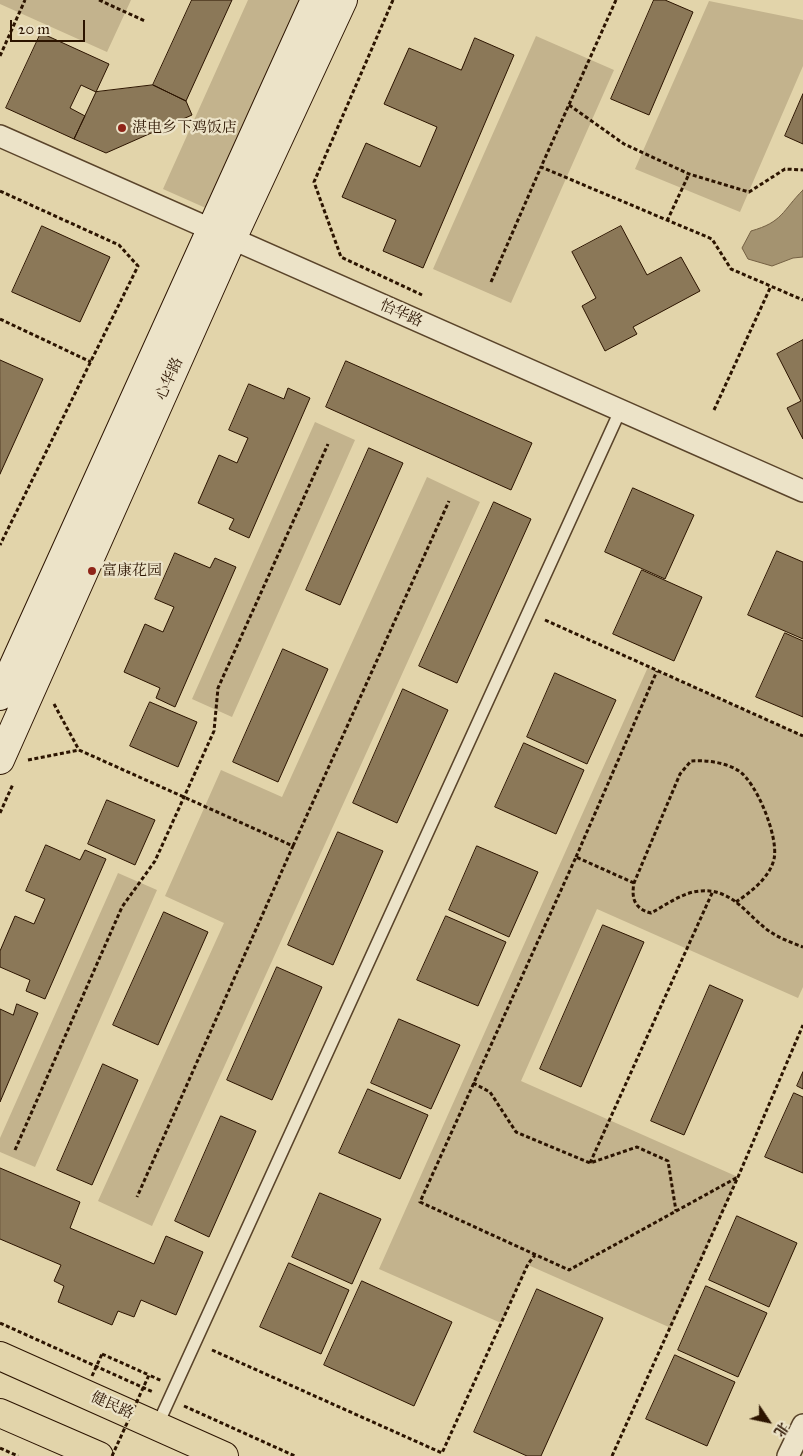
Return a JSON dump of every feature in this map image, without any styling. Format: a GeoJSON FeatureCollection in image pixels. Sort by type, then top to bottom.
{"type":"FeatureCollection","features":[{"type":"Feature","properties":{"kind":"main road","name":"健民路"},"geometry":{"type":"LineString","coordinates":[[0,1356],[224,1456]]}},
{"type":"Feature","properties":{"kind":"main road"},"geometry":{"type":"LineString","coordinates":[[0,1413],[99,1456]]}},
{"type":"Feature","properties":{"kind":"street","name":"心华路"},"geometry":{"type":"LineString","coordinates":[[12,767],[38,674],[221,234],[315,0]]}},
{"type":"Feature","properties":{"kind":"street","name":"心华路"},"geometry":{"type":"LineString","coordinates":[[0,696],[221,234],[342,0]]}},
{"type":"Feature","properties":{"kind":"street","name":"怡华路"},"geometry":{"type":"LineString","coordinates":[[0,136],[803,491]]}},
{"type":"Feature","properties":{"kind":"street"},"geometry":{"type":"LineString","coordinates":[[788,1456],[803,1425]]}},
{"type":"Feature","properties":{"kind":"lane"},"geometry":{"type":"LineString","coordinates":[[157,1426],[620,410]]}},
{"type":"Feature","properties":{"kind":"path"},"geometry":{"type":"LineString","coordinates":[[0,56],[25,0]]}},
{"type":"Feature","properties":{"kind":"path"},"geometry":{"type":"LineString","coordinates":[[99,0],[145,21]]}},
{"type":"Feature","properties":{"kind":"path"},"geometry":{"type":"LineString","coordinates":[[393,0],[314,182],[341,257],[430,299]]}},
{"type":"Feature","properties":{"kind":"path"},"geometry":{"type":"LineString","coordinates":[[490,282],[616,0]]}},
{"type":"Feature","properties":{"kind":"path"},"geometry":{"type":"LineString","coordinates":[[569,105],[624,144],[689,174],[749,192],[785,169],[803,170]]}},
{"type":"Feature","properties":{"kind":"path"},"geometry":{"type":"LineString","coordinates":[[541,167],[712,239],[731,269],[803,300]]}},
{"type":"Feature","properties":{"kind":"path"},"geometry":{"type":"LineString","coordinates":[[667,220],[689,174]]}},
{"type":"Feature","properties":{"kind":"path"},"geometry":{"type":"LineString","coordinates":[[0,192],[119,245],[138,266],[0,545]]}},
{"type":"Feature","properties":{"kind":"path"},"geometry":{"type":"LineString","coordinates":[[714,410],[771,286]]}},
{"type":"Feature","properties":{"kind":"path"},"geometry":{"type":"LineString","coordinates":[[0,319],[90,362]]}},
{"type":"Feature","properties":{"kind":"path"},"geometry":{"type":"LineString","coordinates":[[15,1150],[122,907],[155,861],[214,732],[218,688],[328,444]]}},
{"type":"Feature","properties":{"kind":"path"},"geometry":{"type":"LineString","coordinates":[[137,1197],[449,501]]}},
{"type":"Feature","properties":{"kind":"path"},"geometry":{"type":"LineString","coordinates":[[528,613],[803,736]]}},
{"type":"Feature","properties":{"kind":"path"},"geometry":{"type":"LineString","coordinates":[[657,671],[576,857],[420,1202],[569,1270],[738,1177]]}},
{"type":"Feature","properties":{"kind":"path"},"geometry":{"type":"LineString","coordinates":[[38,674],[79,750],[293,846]]}},
{"type":"Feature","properties":{"kind":"path"},"geometry":{"type":"LineString","coordinates":[[0,813],[12,767],[79,750]]}},
{"type":"Feature","properties":{"kind":"path"},"geometry":{"type":"LineString","coordinates":[[736,902],[752,890],[766,875],[774,860],[775,846],[766,814],[753,788],[739,771],[709,760],[691,761],[680,774],[634,883],[632,893],[635,904],[642,910],[651,913],[682,896],[699,891],[713,891],[726,895],[736,902],[766,929],[803,947]]}},
{"type":"Feature","properties":{"kind":"path"},"geometry":{"type":"LineString","coordinates":[[576,857],[634,883]]}},
{"type":"Feature","properties":{"kind":"path"},"geometry":{"type":"LineString","coordinates":[[590,1163],[713,891]]}},
{"type":"Feature","properties":{"kind":"path"},"geometry":{"type":"LineString","coordinates":[[612,1456],[738,1177],[803,1025]]}},
{"type":"Feature","properties":{"kind":"path"},"geometry":{"type":"LineString","coordinates":[[473,1083],[490,1092],[516,1132],[590,1163],[637,1147],[668,1161],[676,1211]]}},
{"type":"Feature","properties":{"kind":"path"},"geometry":{"type":"LineString","coordinates":[[442,1453],[528,1264],[535,1255]]}},
{"type":"Feature","properties":{"kind":"path"},"geometry":{"type":"LineString","coordinates":[[0,1323],[295,1456]]}},
{"type":"Feature","properties":{"kind":"path"},"geometry":{"type":"LineString","coordinates":[[194,1342],[448,1456]]}},
{"type":"Feature","properties":{"kind":"path"},"geometry":{"type":"LineString","coordinates":[[92,1376],[102,1354],[162,1381]]}},
{"type":"Feature","properties":{"kind":"path"},"geometry":{"type":"LineString","coordinates":[[112,1456],[148,1374]]}},
{"type":"Feature","properties":{"kind":"path"},"geometry":{"type":"LineString","coordinates":[[0,1448],[18,1456]]}},
{"type":"Feature","properties":{"kind":"shaded area"},"geometry":{"type":"Polygon","coordinates":[[[0,0],[131,0],[107,52],[0,4],[0,0]]]}},
{"type":"Feature","properties":{"kind":"shaded area"},"geometry":{"type":"Polygon","coordinates":[[[248,0],[303,0],[208,209],[163,189],[248,0]]]}},
{"type":"Feature","properties":{"kind":"shaded area"},"geometry":{"type":"Polygon","coordinates":[[[709,1],[803,20],[803,66],[740,212],[635,169],[709,1]]]}},
{"type":"Feature","properties":{"kind":"shaded area"},"geometry":{"type":"Polygon","coordinates":[[[536,36],[614,70],[511,303],[433,269],[536,36]]]}},
{"type":"Feature","properties":{"kind":"shaded area"},"geometry":{"type":"Polygon","coordinates":[[[803,190],[803,257],[793,258],[772,266],[748,259],[742,248],[751,231],[762,228],[776,220],[803,190]]]}},
{"type":"Feature","properties":{"kind":"shaded area"},"geometry":{"type":"Polygon","coordinates":[[[315,422],[355,440],[232,717],[192,699],[315,422]]]}},
{"type":"Feature","properties":{"kind":"shaded area"},"geometry":{"type":"Polygon","coordinates":[[[427,477],[480,502],[152,1226],[98,1201],[224,923],[165,896],[221,770],[282,797],[427,477]]]}},
{"type":"Feature","properties":{"kind":"shaded area"},"geometry":{"type":"Polygon","coordinates":[[[648,667],[803,736],[803,987],[798,998],[597,909],[521,1081],[738,1177],[671,1328],[528,1265],[501,1323],[379,1269],[648,667]]]}},
{"type":"Feature","properties":{"kind":"shaded area"},"geometry":{"type":"Polygon","coordinates":[[[118,873],[157,890],[35,1167],[0,1152],[0,1138],[118,873]]]}},
{"type":"Feature","properties":{"kind":"building"},"geometry":{"type":"Polygon","coordinates":[[[192,0],[232,0],[186,101],[153,85],[192,0]]]}},
{"type":"Feature","properties":{"kind":"building"},"geometry":{"type":"Polygon","coordinates":[[[654,0],[665,0],[693,12],[649,115],[611,99],[654,0]]]}},
{"type":"Feature","properties":{"kind":"building"},"geometry":{"type":"Polygon","coordinates":[[[41,33],[109,64],[96,92],[81,85],[70,108],[85,116],[74,139],[6,108],[41,33]]]}},
{"type":"Feature","properties":{"kind":"building"},"geometry":{"type":"Polygon","coordinates":[[[475,38],[514,55],[423,268],[383,251],[396,220],[342,197],[366,143],[420,167],[437,127],[384,104],[409,48],[461,70],[475,38]]]}},
{"type":"Feature","properties":{"kind":"building","name":"湛电乡下鸡饭店"},"geometry":{"type":"Polygon","coordinates":[[[153,85],[186,101],[192,115],[106,153],[74,139],[96,92],[153,85]]]}},
{"type":"Feature","properties":{"kind":"building"},"geometry":{"type":"Polygon","coordinates":[[[803,94],[803,144],[785,136],[803,94]]]}},
{"type":"Feature","properties":{"kind":"building"},"geometry":{"type":"Polygon","coordinates":[[[42,226],[110,257],[80,322],[12,292],[42,226]]]}},
{"type":"Feature","properties":{"kind":"building"},"geometry":{"type":"Polygon","coordinates":[[[621,226],[647,275],[681,257],[700,291],[633,327],[637,334],[605,351],[582,306],[596,298],[572,252],[621,226]]]}},
{"type":"Feature","properties":{"kind":"building"},"geometry":{"type":"Polygon","coordinates":[[[803,340],[803,439],[787,408],[801,401],[777,354],[803,340]]]}},
{"type":"Feature","properties":{"kind":"building"},"geometry":{"type":"Polygon","coordinates":[[[0,360],[43,379],[0,474],[0,360]]]}},
{"type":"Feature","properties":{"kind":"building"},"geometry":{"type":"Polygon","coordinates":[[[346,361],[532,443],[511,490],[326,407],[346,361]]]}},
{"type":"Feature","properties":{"kind":"building"},"geometry":{"type":"Polygon","coordinates":[[[249,384],[284,399],[288,388],[310,398],[249,538],[229,529],[234,519],[198,503],[219,455],[237,463],[248,438],[229,430],[249,384]]]}},
{"type":"Feature","properties":{"kind":"building"},"geometry":{"type":"Polygon","coordinates":[[[369,448],[403,463],[340,605],[306,590],[369,448]]]}},
{"type":"Feature","properties":{"kind":"building"},"geometry":{"type":"Polygon","coordinates":[[[633,488],[694,515],[665,579],[605,552],[633,488]]]}},
{"type":"Feature","properties":{"kind":"building"},"geometry":{"type":"Polygon","coordinates":[[[494,502],[531,519],[457,683],[419,666],[494,502]]]}},
{"type":"Feature","properties":{"kind":"building"},"geometry":{"type":"Polygon","coordinates":[[[777,551],[803,562],[803,639],[748,615],[777,551]]]}},
{"type":"Feature","properties":{"kind":"building"},"geometry":{"type":"Polygon","coordinates":[[[175,553],[210,568],[215,558],[236,567],[175,707],[156,698],[160,688],[124,672],[145,624],[163,632],[174,607],[155,599],[175,553]]]}},
{"type":"Feature","properties":{"kind":"building"},"geometry":{"type":"Polygon","coordinates":[[[642,570],[702,597],[674,661],[613,634],[642,570]]]}},
{"type":"Feature","properties":{"kind":"building"},"geometry":{"type":"Polygon","coordinates":[[[785,633],[803,641],[803,717],[756,697],[785,633]]]}},
{"type":"Feature","properties":{"kind":"building"},"geometry":{"type":"Polygon","coordinates":[[[283,649],[328,669],[278,782],[233,762],[283,649]]]}},
{"type":"Feature","properties":{"kind":"building"},"geometry":{"type":"Polygon","coordinates":[[[555,673],[616,700],[587,764],[527,737],[555,673]]]}},
{"type":"Feature","properties":{"kind":"building"},"geometry":{"type":"Polygon","coordinates":[[[403,689],[448,710],[397,823],[353,803],[403,689]]]}},
{"type":"Feature","properties":{"kind":"building"},"geometry":{"type":"Polygon","coordinates":[[[150,702],[197,722],[178,767],[130,746],[150,702]]]}},
{"type":"Feature","properties":{"kind":"building"},"geometry":{"type":"Polygon","coordinates":[[[524,743],[584,770],[556,834],[495,807],[524,743]]]}},
{"type":"Feature","properties":{"kind":"building"},"geometry":{"type":"Polygon","coordinates":[[[107,800],[155,820],[135,865],[88,844],[107,800]]]}},
{"type":"Feature","properties":{"kind":"building"},"geometry":{"type":"Polygon","coordinates":[[[338,832],[383,851],[333,965],[288,945],[338,832]]]}},
{"type":"Feature","properties":{"kind":"building"},"geometry":{"type":"Polygon","coordinates":[[[46,845],[80,860],[85,850],[106,859],[45,999],[26,991],[30,980],[0,967],[0,951],[15,916],[34,924],[45,899],[26,891],[46,845]]]}},
{"type":"Feature","properties":{"kind":"building"},"geometry":{"type":"Polygon","coordinates":[[[477,846],[538,872],[509,937],[449,910],[477,846]]]}},
{"type":"Feature","properties":{"kind":"building"},"geometry":{"type":"Polygon","coordinates":[[[164,912],[208,932],[158,1045],[113,1025],[164,912]]]}},
{"type":"Feature","properties":{"kind":"building"},"geometry":{"type":"Polygon","coordinates":[[[446,916],[506,942],[478,1006],[417,980],[446,916]]]}},
{"type":"Feature","properties":{"kind":"building"},"geometry":{"type":"Polygon","coordinates":[[[603,925],[644,942],[581,1087],[540,1069],[603,925]]]}},
{"type":"Feature","properties":{"kind":"building"},"geometry":{"type":"Polygon","coordinates":[[[277,967],[322,987],[272,1100],[227,1080],[277,967]]]}},
{"type":"Feature","properties":{"kind":"building"},"geometry":{"type":"Polygon","coordinates":[[[710,985],[743,1000],[684,1135],[651,1121],[710,985]]]}},
{"type":"Feature","properties":{"kind":"building"},"geometry":{"type":"Polygon","coordinates":[[[17,1004],[38,1013],[0,1102],[0,1009],[13,1015],[17,1004]]]}},
{"type":"Feature","properties":{"kind":"building"},"geometry":{"type":"Polygon","coordinates":[[[399,1019],[460,1045],[431,1109],[371,1083],[399,1019]]]}},
{"type":"Feature","properties":{"kind":"building"},"geometry":{"type":"Polygon","coordinates":[[[103,1064],[138,1080],[92,1185],[57,1170],[103,1064]]]}},
{"type":"Feature","properties":{"kind":"building"},"geometry":{"type":"Polygon","coordinates":[[[803,1072],[803,1089],[797,1086],[803,1072]]]}},
{"type":"Feature","properties":{"kind":"building"},"geometry":{"type":"Polygon","coordinates":[[[368,1089],[428,1115],[400,1179],[339,1153],[368,1089]]]}},
{"type":"Feature","properties":{"kind":"building"},"geometry":{"type":"Polygon","coordinates":[[[794,1093],[803,1097],[803,1173],[765,1157],[794,1093]]]}},
{"type":"Feature","properties":{"kind":"building"},"geometry":{"type":"Polygon","coordinates":[[[221,1116],[256,1131],[209,1237],[175,1221],[221,1116]]]}},
{"type":"Feature","properties":{"kind":"building"},"geometry":{"type":"Polygon","coordinates":[[[0,1168],[80,1202],[70,1228],[154,1264],[166,1236],[203,1252],[176,1315],[141,1300],[134,1317],[118,1311],[112,1325],[58,1302],[64,1286],[54,1281],[61,1265],[0,1239],[0,1168]]]}},
{"type":"Feature","properties":{"kind":"building"},"geometry":{"type":"Polygon","coordinates":[[[320,1193],[381,1219],[352,1284],[292,1257],[320,1193]]]}},
{"type":"Feature","properties":{"kind":"building"},"geometry":{"type":"Polygon","coordinates":[[[737,1216],[797,1243],[769,1307],[709,1280],[737,1216]]]}},
{"type":"Feature","properties":{"kind":"building"},"geometry":{"type":"Polygon","coordinates":[[[289,1263],[349,1290],[321,1354],[260,1327],[289,1263]]]}},
{"type":"Feature","properties":{"kind":"building"},"geometry":{"type":"Polygon","coordinates":[[[362,1281],[452,1322],[414,1406],[324,1365],[362,1281]]]}},
{"type":"Feature","properties":{"kind":"building"},"geometry":{"type":"Polygon","coordinates":[[[706,1286],[767,1313],[738,1377],[678,1350],[706,1286]]]}},
{"type":"Feature","properties":{"kind":"building"},"geometry":{"type":"Polygon","coordinates":[[[537,1289],[603,1318],[541,1456],[527,1456],[474,1432],[537,1289]]]}},
{"type":"Feature","properties":{"kind":"building"},"geometry":{"type":"Polygon","coordinates":[[[675,1355],[735,1382],[707,1446],[646,1419],[675,1355]]]}},
{"type":"Feature","properties":{"kind":"place","name":"湛电乡下鸡饭店"},"geometry":{"type":"Point","coordinates":[122,128]}},
{"type":"Feature","properties":{"kind":"place","name":"富康花园"},"geometry":{"type":"Point","coordinates":[92,571]}}]}
